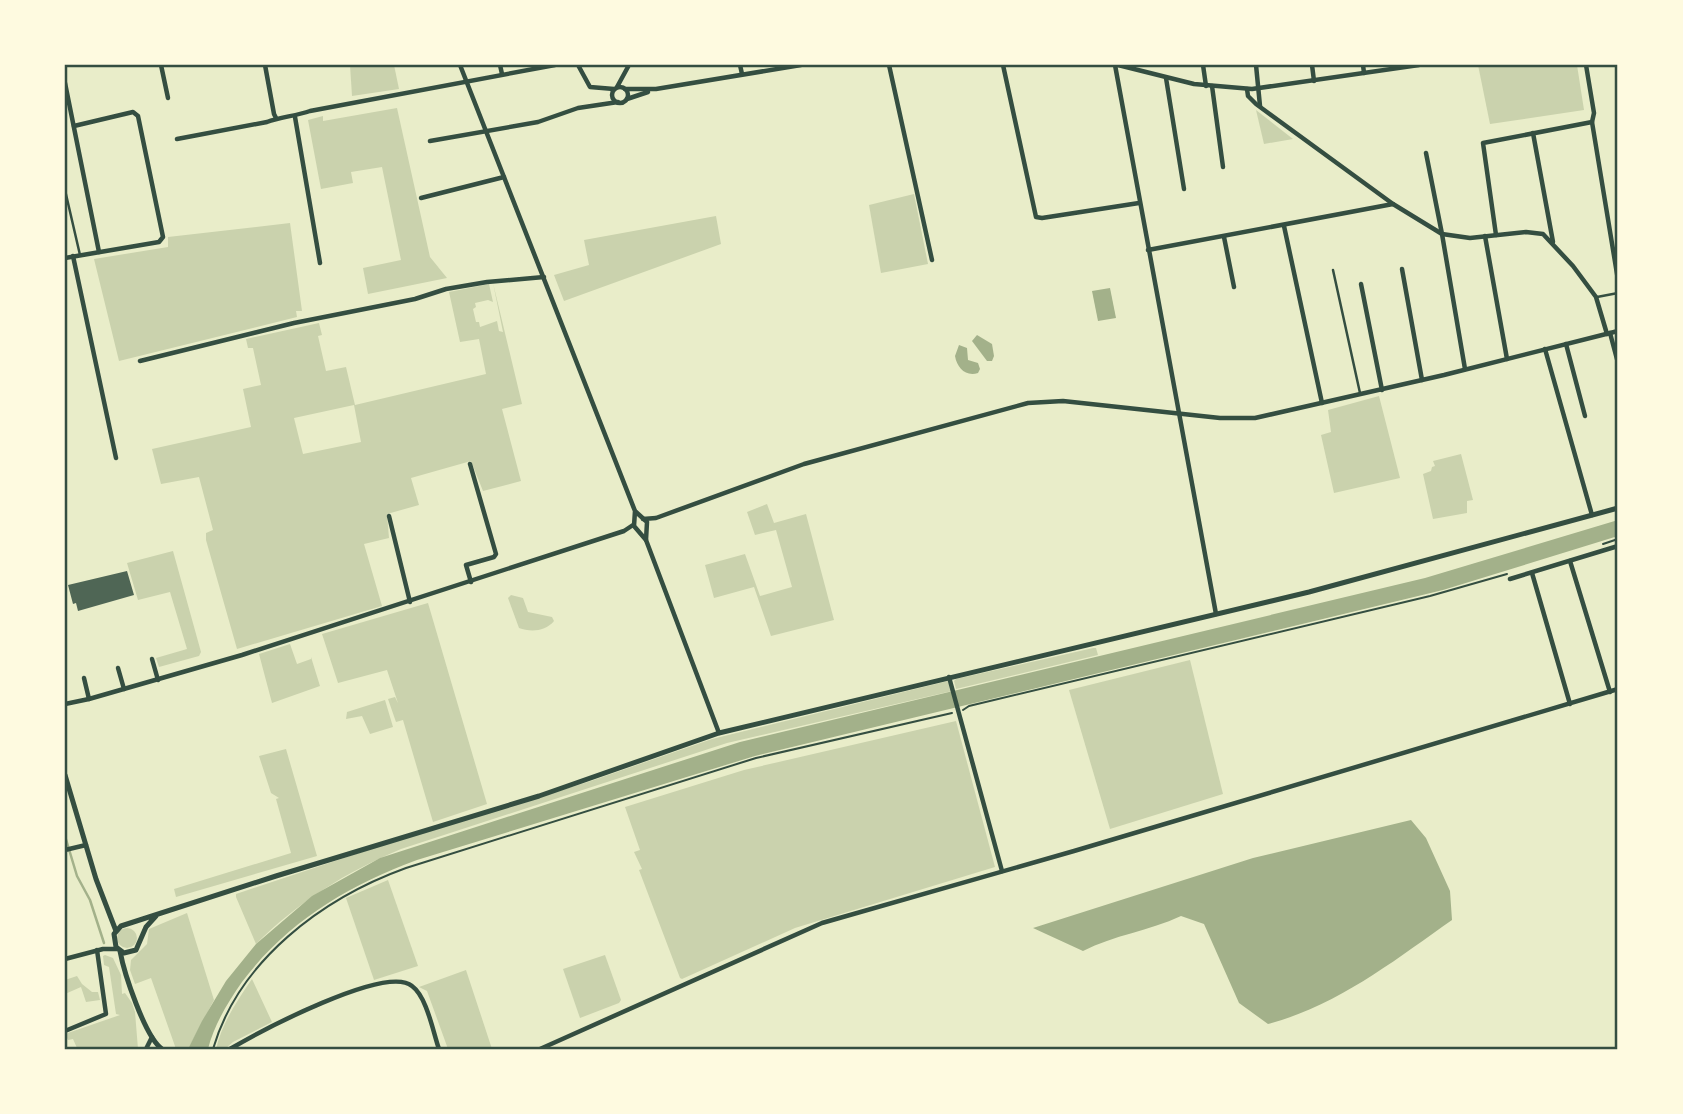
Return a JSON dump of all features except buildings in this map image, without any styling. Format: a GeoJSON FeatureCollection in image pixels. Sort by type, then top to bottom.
{"type":"FeatureCollection","features":[{"type":"Feature","properties":{"kind":"street"},"geometry":{"type":"LineString","coordinates":[[161,65],[167,99]]}},
{"type":"Feature","properties":{"kind":"street"},"geometry":{"type":"LineString","coordinates":[[265,65],[276,118]]}},
{"type":"Feature","properties":{"kind":"street"},"geometry":{"type":"LineString","coordinates":[[460,65],[635,511],[639,520],[647,527]]}},
{"type":"Feature","properties":{"kind":"street"},"geometry":{"type":"LineString","coordinates":[[500,65],[502,74]]}},
{"type":"Feature","properties":{"kind":"street"},"geometry":{"type":"LineString","coordinates":[[177,139],[466,80],[555,65]]}},
{"type":"Feature","properties":{"kind":"street"},"geometry":{"type":"LineString","coordinates":[[578,65],[590,88],[656,89]]}},
{"type":"Feature","properties":{"kind":"street"},"geometry":{"type":"LineString","coordinates":[[618,102],[612,96],[629,65]]}},
{"type":"Feature","properties":{"kind":"street"},"geometry":{"type":"LineString","coordinates":[[740,65],[742,74]]}},
{"type":"Feature","properties":{"kind":"street"},"geometry":{"type":"LineString","coordinates":[[430,141],[538,122],[571,110],[618,102],[656,89],[801,65]]}},
{"type":"Feature","properties":{"kind":"street"},"geometry":{"type":"LineString","coordinates":[[889,65],[932,260]]}},
{"type":"Feature","properties":{"kind":"street"},"geometry":{"type":"LineString","coordinates":[[1003,65],[1036,217],[1139,203]]}},
{"type":"Feature","properties":{"kind":"street"},"geometry":{"type":"LineString","coordinates":[[1216,614],[1139,203],[1119,65],[1209,86],[1259,89],[1416,65]]}},
{"type":"Feature","properties":{"kind":"street"},"geometry":{"type":"LineString","coordinates":[[1203,65],[1223,167]]}},
{"type":"Feature","properties":{"kind":"street"},"geometry":{"type":"LineString","coordinates":[[1256,65],[1261,106]]}},
{"type":"Feature","properties":{"kind":"street"},"geometry":{"type":"LineString","coordinates":[[1312,65],[1314,82]]}},
{"type":"Feature","properties":{"kind":"street"},"geometry":{"type":"LineString","coordinates":[[1363,65],[1364,73]]}},
{"type":"Feature","properties":{"kind":"street"},"geometry":{"type":"LineString","coordinates":[[1586,65],[1594,113],[1592,122],[1618,280]]}},
{"type":"Feature","properties":{"kind":"street"},"geometry":{"type":"LineString","coordinates":[[623,76],[626,99]]}},
{"type":"Feature","properties":{"kind":"street"},"geometry":{"type":"LineString","coordinates":[[1166,78],[1184,189]]}},
{"type":"Feature","properties":{"kind":"street"},"geometry":{"type":"LineString","coordinates":[[65,83],[99,252]]}},
{"type":"Feature","properties":{"kind":"street"},"geometry":{"type":"LineString","coordinates":[[1247,89],[1249,97],[1261,106],[1394,204],[1442,234],[1461,238],[1534,232],[1543,234],[1573,265],[1596,297],[1618,363]]}},
{"type":"Feature","properties":{"kind":"street"},"geometry":{"type":"LineString","coordinates":[[65,257],[161,241],[163,235],[138,116],[133,112],[74,126]]}},
{"type":"Feature","properties":{"kind":"street"},"geometry":{"type":"LineString","coordinates":[[295,117],[320,263]]}},
{"type":"Feature","properties":{"kind":"street"},"geometry":{"type":"LineString","coordinates":[[1496,235],[1483,143],[1592,122]]}},
{"type":"Feature","properties":{"kind":"street"},"geometry":{"type":"LineString","coordinates":[[1533,133],[1553,243]]}},
{"type":"Feature","properties":{"kind":"street"},"geometry":{"type":"LineString","coordinates":[[1426,153],[1465,369]]}},
{"type":"Feature","properties":{"kind":"street"},"geometry":{"type":"LineString","coordinates":[[421,198],[504,177]]}},
{"type":"Feature","properties":{"kind":"street"},"geometry":{"type":"LineString","coordinates":[[1148,250],[1394,204]]}},
{"type":"Feature","properties":{"kind":"street"},"geometry":{"type":"LineString","coordinates":[[1284,226],[1322,404]]}},
{"type":"Feature","properties":{"kind":"street"},"geometry":{"type":"LineString","coordinates":[[1543,234],[1550,228]]}},
{"type":"Feature","properties":{"kind":"street"},"geometry":{"type":"LineString","coordinates":[[1485,236],[1507,359]]}},
{"type":"Feature","properties":{"kind":"street"},"geometry":{"type":"LineString","coordinates":[[1224,237],[1234,287]]}},
{"type":"Feature","properties":{"kind":"street"},"geometry":{"type":"LineString","coordinates":[[73,256],[116,458]]}},
{"type":"Feature","properties":{"kind":"street"},"geometry":{"type":"LineString","coordinates":[[1402,269],[1422,380]]}},
{"type":"Feature","properties":{"kind":"street"},"geometry":{"type":"LineString","coordinates":[[140,361],[294,323],[415,299],[446,289],[544,277]]}},
{"type":"Feature","properties":{"kind":"street"},"geometry":{"type":"LineString","coordinates":[[1361,284],[1382,390]]}},
{"type":"Feature","properties":{"kind":"street"},"geometry":{"type":"LineString","coordinates":[[65,704],[158,680],[410,602],[624,531],[639,520],[656,518],[804,464],[1028,403],[1063,401],[1220,418],[1255,418],[1382,390],[1618,331]]}},
{"type":"Feature","properties":{"kind":"street"},"geometry":{"type":"LineString","coordinates":[[1566,344],[1585,416]]}},
{"type":"Feature","properties":{"kind":"street"},"geometry":{"type":"LineString","coordinates":[[1545,349],[1592,515]]}},
{"type":"Feature","properties":{"kind":"street"},"geometry":{"type":"LineString","coordinates":[[470,464],[496,554],[494,557],[466,565],[471,582]]}},
{"type":"Feature","properties":{"kind":"street"},"geometry":{"type":"LineString","coordinates":[[65,959],[110,945],[116,931],[128,924],[539,796],[719,733],[1308,592],[1618,508]]}},
{"type":"Feature","properties":{"kind":"street"},"geometry":{"type":"LineString","coordinates":[[389,516],[410,602]]}},
{"type":"Feature","properties":{"kind":"street"},"geometry":{"type":"LineString","coordinates":[[624,531],[638,531],[656,518]]}},
{"type":"Feature","properties":{"kind":"street"},"geometry":{"type":"LineString","coordinates":[[639,520],[638,531],[646,540],[719,733]]}},
{"type":"Feature","properties":{"kind":"street"},"geometry":{"type":"LineString","coordinates":[[646,540],[647,527]]}},
{"type":"Feature","properties":{"kind":"street"},"geometry":{"type":"LineString","coordinates":[[1510,576],[1532,573],[1618,546]]}},
{"type":"Feature","properties":{"kind":"street"},"geometry":{"type":"LineString","coordinates":[[1570,561],[1610,692]]}},
{"type":"Feature","properties":{"kind":"street"},"geometry":{"type":"LineString","coordinates":[[1532,573],[1570,704]]}},
{"type":"Feature","properties":{"kind":"street"},"geometry":{"type":"LineString","coordinates":[[152,659],[158,680]]}},
{"type":"Feature","properties":{"kind":"street"},"geometry":{"type":"LineString","coordinates":[[118,668],[124,689]]}},
{"type":"Feature","properties":{"kind":"street"},"geometry":{"type":"LineString","coordinates":[[949,677],[1002,871]]}},
{"type":"Feature","properties":{"kind":"street"},"geometry":{"type":"LineString","coordinates":[[84,678],[89,699]]}},
{"type":"Feature","properties":{"kind":"street"},"geometry":{"type":"LineString","coordinates":[[540,1049],[811,927],[1618,689]]}},
{"type":"Feature","properties":{"kind":"street"},"geometry":{"type":"LineString","coordinates":[[65,775],[107,911],[116,931]]}},
{"type":"Feature","properties":{"kind":"street"},"geometry":{"type":"LineString","coordinates":[[67,849],[86,845]]}},
{"type":"Feature","properties":{"kind":"street"},"geometry":{"type":"LineString","coordinates":[[107,911],[116,921],[139,931],[142,941]]}},
{"type":"Feature","properties":{"kind":"street"},"geometry":{"type":"LineString","coordinates":[[125,971],[127,958],[136,950],[146,927],[156,916]]}},
{"type":"Feature","properties":{"kind":"street"},"geometry":{"type":"LineString","coordinates":[[113,939],[158,1048]]}},
{"type":"Feature","properties":{"kind":"street"},"geometry":{"type":"LineString","coordinates":[[100,950],[131,953]]}},
{"type":"Feature","properties":{"kind":"street"},"geometry":{"type":"LineString","coordinates":[[65,1031],[106,1014],[100,950]]}},
{"type":"Feature","properties":{"kind":"street"},"geometry":{"type":"LineString","coordinates":[[230,1049],[354,990],[401,980],[419,992],[439,1049]]}},
{"type":"Feature","properties":{"kind":"street"},"geometry":{"type":"LineString","coordinates":[[146,1049],[152,1037]]}},
{"type":"Feature","properties":{"kind":"lane"},"geometry":{"type":"LineString","coordinates":[[65,190],[80,255]]}},
{"type":"Feature","properties":{"kind":"lane"},"geometry":{"type":"LineString","coordinates":[[1333,270],[1361,395]]}},
{"type":"Feature","properties":{"kind":"lane"},"geometry":{"type":"LineString","coordinates":[[1596,297],[1618,293]]}},
{"type":"Feature","properties":{"kind":"path"},"geometry":{"type":"LineString","coordinates":[[1600,545],[1618,539]]}},
{"type":"Feature","properties":{"kind":"path"},"geometry":{"type":"LineString","coordinates":[[214,1049],[218,1034],[238,996],[271,954],[320,911],[368,883],[406,868],[756,758],[960,711],[969,706],[1510,576]]}},
{"type":"Feature","properties":{"kind":"shaded area"},"geometry":{"type":"Polygon","coordinates":[[[350,65],[394,65],[399,89],[352,96],[350,65]]]}},
{"type":"Feature","properties":{"kind":"shaded area"},"geometry":{"type":"Polygon","coordinates":[[[1478,65],[1577,65],[1584,110],[1490,124],[1478,65]]]}},
{"type":"Feature","properties":{"kind":"shaded area"},"geometry":{"type":"Polygon","coordinates":[[[397,108],[430,257],[447,278],[368,294],[363,268],[401,260],[382,167],[351,172],[353,183],[321,189],[308,120],[323,116],[323,121],[397,108]]]}},
{"type":"Feature","properties":{"kind":"shaded area"},"geometry":{"type":"Polygon","coordinates":[[[1256,110],[1293,139],[1264,144],[1256,110]]]}},
{"type":"Feature","properties":{"kind":"shaded area"},"geometry":{"type":"Polygon","coordinates":[[[914,194],[928,264],[881,273],[869,205],[914,194]]]}},
{"type":"Feature","properties":{"kind":"shaded area"},"geometry":{"type":"Polygon","coordinates":[[[716,216],[721,244],[564,301],[554,275],[589,265],[584,240],[716,216]]]}},
{"type":"Feature","properties":{"kind":"shaded area"},"geometry":{"type":"Polygon","coordinates":[[[290,223],[302,311],[296,311],[297,317],[119,361],[94,259],[168,247],[168,237],[290,223]]]}},
{"type":"Feature","properties":{"kind":"shaded area"},"geometry":{"type":"Polygon","coordinates":[[[493,283],[522,404],[502,409],[521,481],[483,491],[471,461],[411,478],[419,505],[387,514],[389,538],[364,544],[382,606],[237,649],[206,540],[206,533],[213,530],[199,477],[161,484],[152,449],[251,427],[243,389],[261,385],[253,348],[248,348],[246,339],[319,323],[322,335],[318,336],[326,371],[346,367],[355,405],[486,374],[479,339],[460,342],[449,292],[489,284],[493,302],[488,300],[475,303],[476,307],[473,309],[476,322],[479,322],[480,327],[497,321],[499,331],[503,332],[493,283]],[[354,405],[294,418],[303,454],[361,442],[354,405]]]}},
{"type":"Feature","properties":{"kind":"shaded area"},"geometry":{"type":"Polygon","coordinates":[[[1110,288],[1116,318],[1098,321],[1092,291],[1110,288]]]}},
{"type":"Feature","properties":{"kind":"shaded area"},"geometry":{"type":"Polygon","coordinates":[[[977,335],[992,344],[992,361],[987,361],[972,341],[977,335]]]}},
{"type":"Feature","properties":{"kind":"shaded area"},"geometry":{"type":"Polygon","coordinates":[[[959,345],[967,348],[968,360],[978,363],[978,373],[966,373],[960,368],[955,356],[959,345]]]}},
{"type":"Feature","properties":{"kind":"shaded area"},"geometry":{"type":"Polygon","coordinates":[[[1379,396],[1400,478],[1334,493],[1321,435],[1331,432],[1328,410],[1379,396]]]}},
{"type":"Feature","properties":{"kind":"shaded area"},"geometry":{"type":"Polygon","coordinates":[[[1461,454],[1473,500],[1467,501],[1467,513],[1433,519],[1423,474],[1435,466],[1433,461],[1461,454]]]}},
{"type":"Feature","properties":{"kind":"shaded area"},"geometry":{"type":"Polygon","coordinates":[[[767,504],[774,523],[806,514],[834,620],[771,636],[754,587],[714,598],[705,565],[745,554],[760,596],[792,587],[776,530],[755,535],[747,512],[767,504]]]}},
{"type":"Feature","properties":{"kind":"shaded area"},"geometry":{"type":"Polygon","coordinates":[[[1618,520],[1618,536],[1443,590],[755,756],[417,860],[343,894],[320,908],[278,941],[242,982],[222,1014],[208,1049],[188,1049],[226,981],[256,944],[312,896],[380,858],[740,742],[1425,578],[1618,520]]]}},
{"type":"Feature","properties":{"kind":"shaded area"},"geometry":{"type":"Polygon","coordinates":[[[173,551],[201,652],[199,656],[159,667],[156,658],[187,649],[170,592],[138,600],[127,563],[173,551]]]}},
{"type":"Feature","properties":{"kind":"shaded area"},"geometry":{"type":"Polygon","coordinates":[[[511,595],[523,598],[528,612],[552,617],[554,621],[537,630],[519,628],[508,598],[511,595]]]}},
{"type":"Feature","properties":{"kind":"shaded area"},"geometry":{"type":"Polygon","coordinates":[[[428,603],[487,804],[433,822],[403,720],[396,722],[388,699],[395,697],[398,703],[387,670],[338,683],[322,634],[428,603]]]}},
{"type":"Feature","properties":{"kind":"shaded area"},"geometry":{"type":"Polygon","coordinates":[[[290,644],[297,664],[311,657],[320,686],[272,703],[259,654],[290,644]]]}},
{"type":"Feature","properties":{"kind":"shaded area"},"geometry":{"type":"Polygon","coordinates":[[[1096,648],[1098,655],[956,689],[956,679],[1096,648]]]}},
{"type":"Feature","properties":{"kind":"shaded area"},"geometry":{"type":"Polygon","coordinates":[[[1190,660],[1223,794],[1110,829],[1069,690],[1190,660]]]}},
{"type":"Feature","properties":{"kind":"shaded area"},"geometry":{"type":"Polygon","coordinates":[[[948,681],[952,691],[727,743],[401,849],[324,889],[256,944],[236,897],[236,894],[377,847],[588,782],[712,739],[948,681]]]}},
{"type":"Feature","properties":{"kind":"shaded area"},"geometry":{"type":"Polygon","coordinates":[[[385,700],[393,727],[370,734],[362,716],[346,719],[347,712],[385,700]]]}},
{"type":"Feature","properties":{"kind":"shaded area"},"geometry":{"type":"Polygon","coordinates":[[[956,721],[995,867],[795,928],[680,978],[639,870],[642,869],[634,852],[640,850],[625,807],[744,770],[956,721]]]}},
{"type":"Feature","properties":{"kind":"shaded area"},"geometry":{"type":"Polygon","coordinates":[[[286,749],[317,856],[176,897],[174,889],[291,853],[276,799],[279,798],[271,793],[259,756],[286,749]]]}},
{"type":"Feature","properties":{"kind":"shaded area"},"geometry":{"type":"Polygon","coordinates":[[[1411,820],[1426,838],[1450,891],[1452,920],[1342,994],[1318,1006],[1268,1024],[1239,1003],[1204,924],[1181,916],[1083,951],[1033,928],[1253,858],[1411,820]]]}},
{"type":"Feature","properties":{"kind":"shaded area"},"geometry":{"type":"Polygon","coordinates":[[[388,880],[418,966],[374,980],[346,898],[388,880]]]}},
{"type":"Feature","properties":{"kind":"shaded area"},"geometry":{"type":"Polygon","coordinates":[[[187,913],[214,1000],[188,1049],[176,1049],[151,978],[135,984],[130,970],[131,960],[147,944],[149,929],[187,913]]]}},
{"type":"Feature","properties":{"kind":"shaded area"},"geometry":{"type":"Polygon","coordinates":[[[127,928],[134,931],[137,938],[134,945],[127,948],[120,945],[117,938],[120,931],[127,928]]]}},
{"type":"Feature","properties":{"kind":"shaded area"},"geometry":{"type":"Polygon","coordinates":[[[105,955],[113,958],[121,975],[122,994],[125,993],[132,1003],[138,1049],[80,1049],[73,1039],[68,1040],[65,1034],[120,1015],[116,1014],[109,967],[104,965],[105,955]]]}},
{"type":"Feature","properties":{"kind":"shaded area"},"geometry":{"type":"Polygon","coordinates":[[[605,955],[621,1000],[580,1018],[563,969],[605,955]]]}},
{"type":"Feature","properties":{"kind":"shaded area"},"geometry":{"type":"Polygon","coordinates":[[[466,970],[492,1049],[448,1049],[427,991],[419,987],[466,970]]]}},
{"type":"Feature","properties":{"kind":"shaded area"},"geometry":{"type":"Polygon","coordinates":[[[77,976],[92,992],[98,992],[100,1000],[86,1002],[81,987],[65,994],[65,980],[77,976]]]}},
{"type":"Feature","properties":{"kind":"shaded area"},"geometry":{"type":"Polygon","coordinates":[[[252,979],[272,1022],[225,1049],[216,1049],[226,1021],[252,979]]]}},
{"type":"Feature","properties":{"kind":"waterway"},"geometry":{"type":"LineString","coordinates":[[65,836],[77,876],[90,900],[104,943]]}}]}
